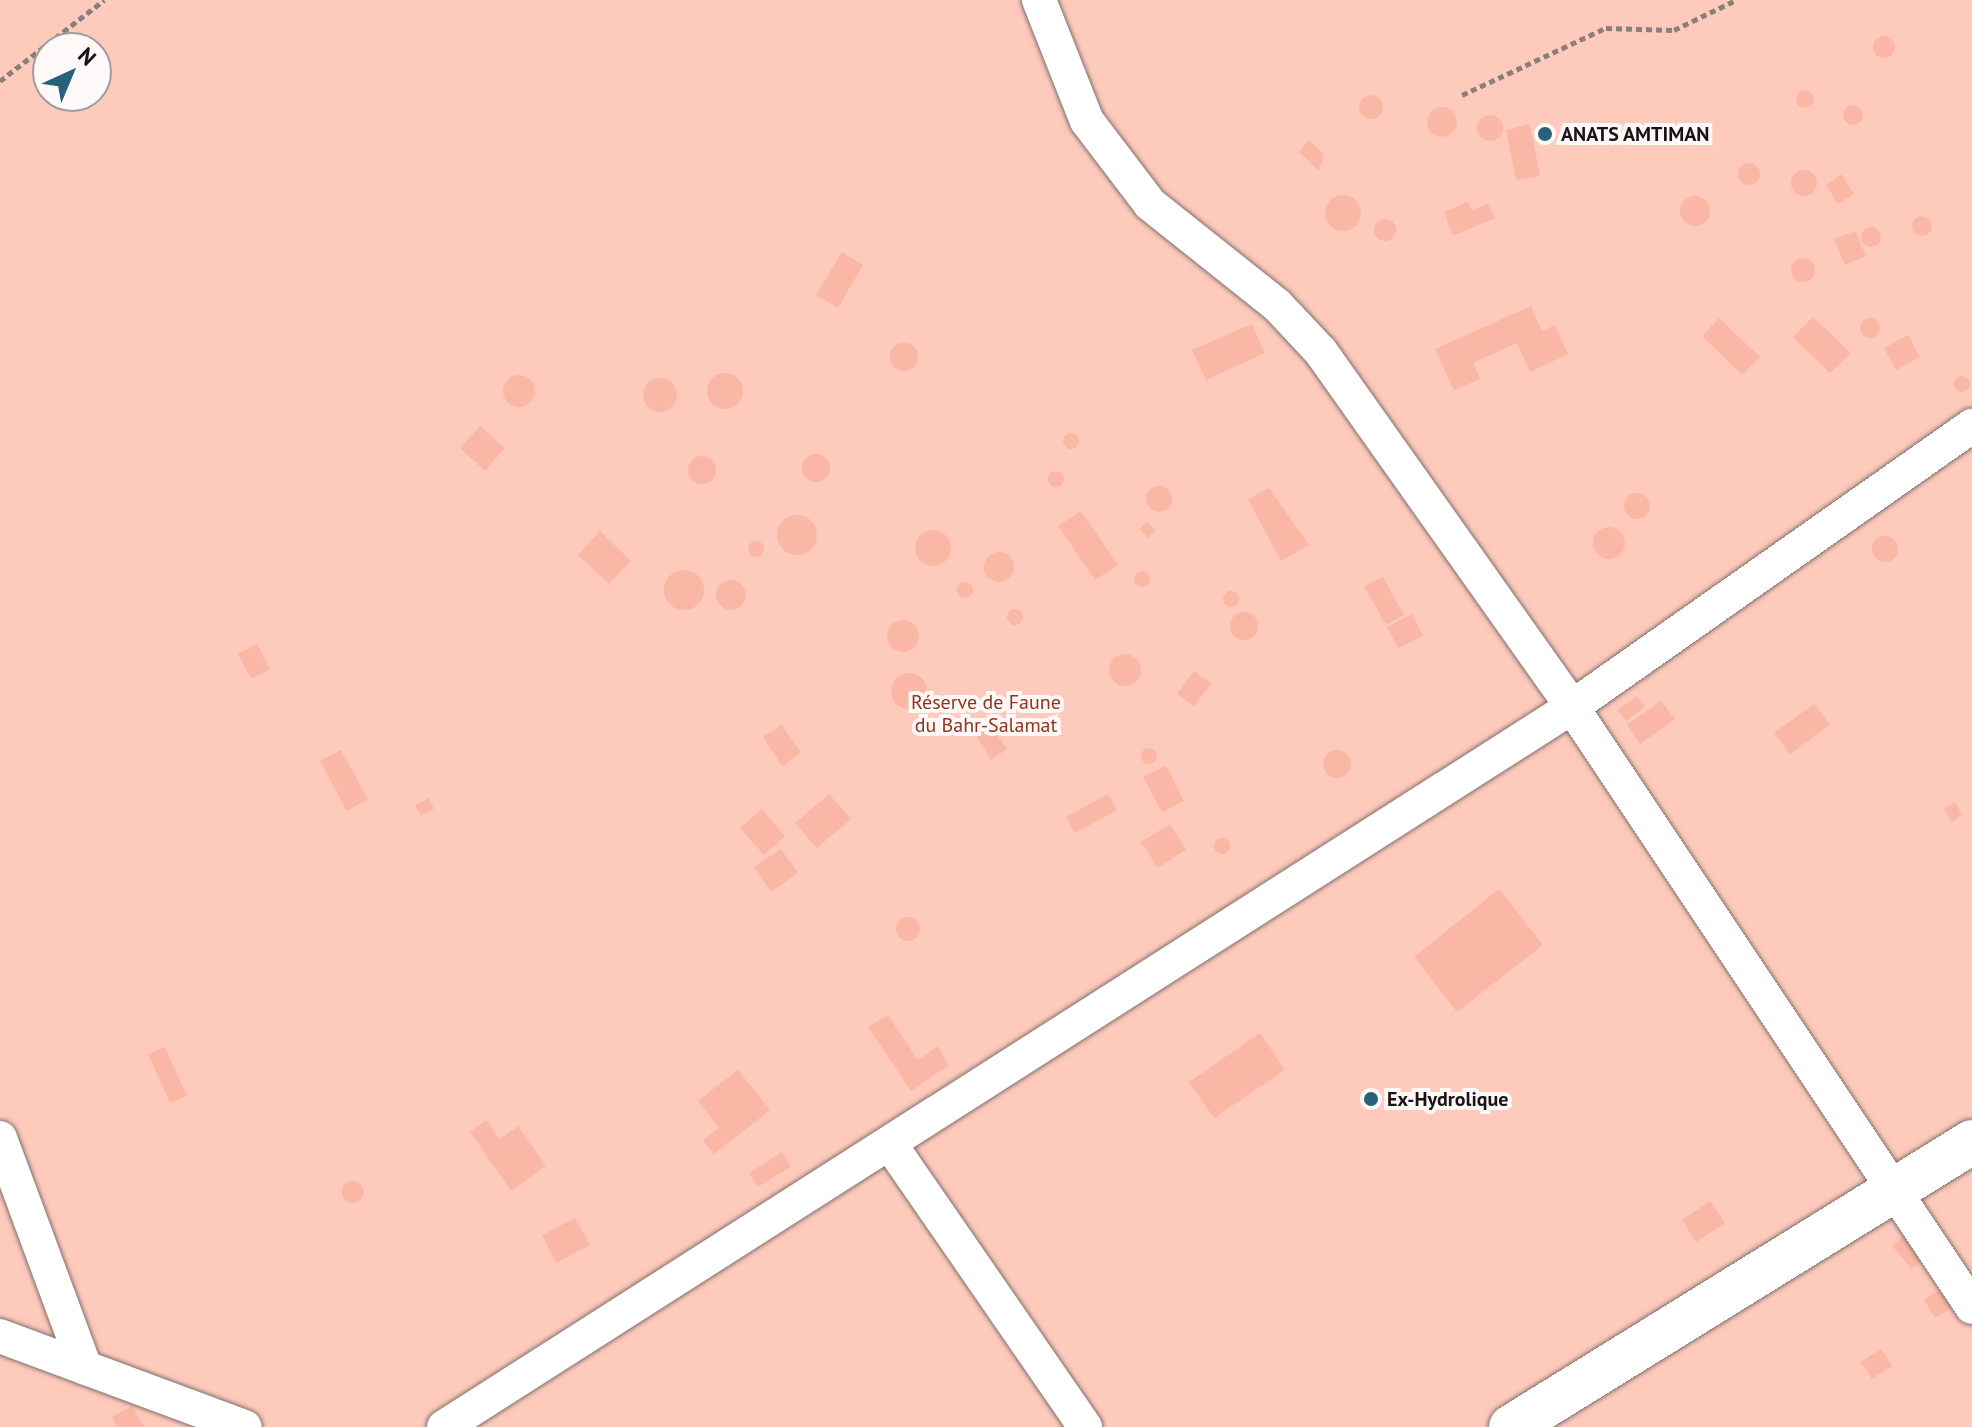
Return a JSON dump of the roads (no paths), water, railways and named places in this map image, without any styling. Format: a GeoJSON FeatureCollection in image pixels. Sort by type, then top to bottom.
{"type":"FeatureCollection","features":[{"type":"Feature","properties":{"kind":"main road"},"geometry":{"type":"LineString","coordinates":[[1511,1427],[1972,1142]]}},
{"type":"Feature","properties":{"kind":"street"},"geometry":{"type":"LineString","coordinates":[[1039,0],[1087,121],[1150,204],[1277,305],[1321,352],[1572,707],[1972,1307]]}},
{"type":"Feature","properties":{"kind":"street"},"geometry":{"type":"LineString","coordinates":[[444,1427],[892,1147],[1572,707],[1972,426]]}},
{"type":"Feature","properties":{"kind":"street"},"geometry":{"type":"LineString","coordinates":[[0,1138],[85,1368]]}},
{"type":"Feature","properties":{"kind":"street"},"geometry":{"type":"LineString","coordinates":[[892,1147],[1085,1427]]}},
{"type":"Feature","properties":{"kind":"street"},"geometry":{"type":"LineString","coordinates":[[0,1336],[85,1368],[166,1412],[245,1427]]}},
{"type":"Feature","properties":{"kind":"place","name":"ANATS AMTIMAN"},"geometry":{"type":"Point","coordinates":[1545,134]}},
{"type":"Feature","properties":{"kind":"place","name":"Ex-Hydrolique"},"geometry":{"type":"Point","coordinates":[1371,1099]}},
{"type":"Feature","properties":{"kind":"park label","name":"Réserve de Faune du Bahr-Salamat"},"geometry":{"type":"Point","coordinates":[986,714]}}]}
